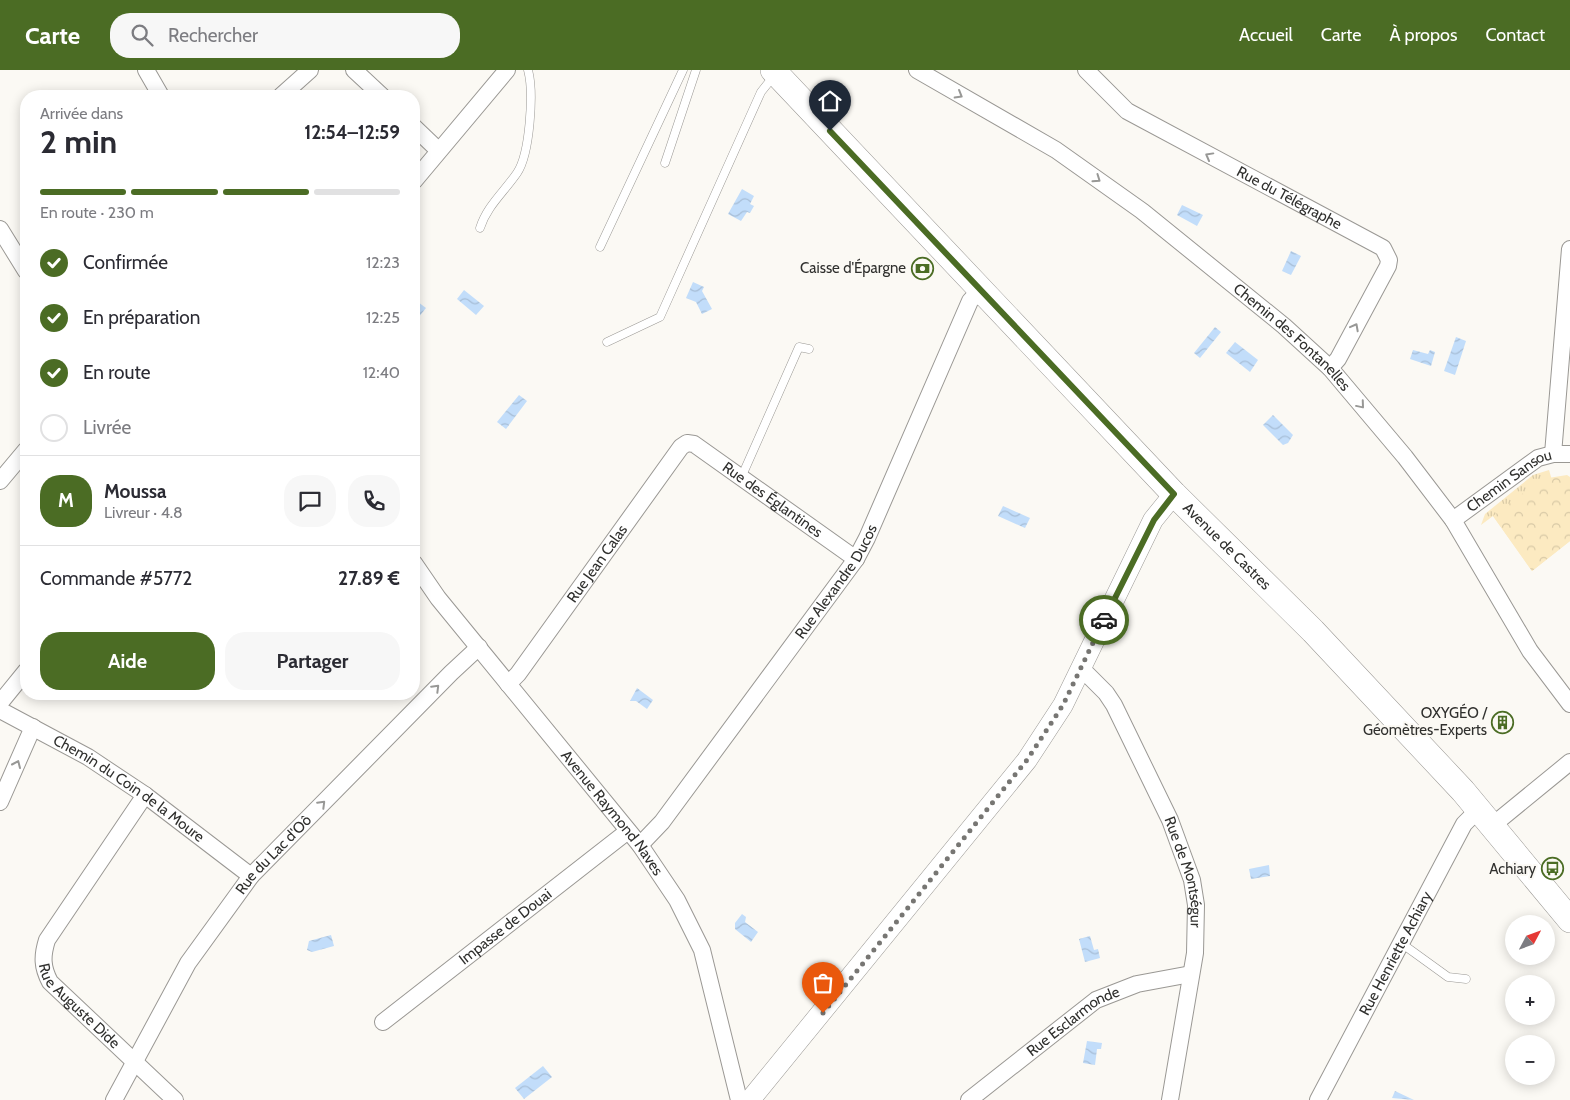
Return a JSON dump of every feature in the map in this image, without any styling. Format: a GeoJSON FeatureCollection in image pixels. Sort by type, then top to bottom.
{"type":"FeatureCollection","features":[{"type":"Feature","properties":{"kind":"main road","name":"Avenue de Castres"},"geometry":{"type":"LineString","coordinates":[[774,72],[1174,494],[1313,631],[1486,817],[1570,920]]}},
{"type":"Feature","properties":{"kind":"street"},"geometry":{"type":"LineString","coordinates":[[146,70],[158,90]]}},
{"type":"Feature","properties":{"kind":"street"},"geometry":{"type":"LineString","coordinates":[[288,90],[310,70]]}},
{"type":"Feature","properties":{"kind":"street"},"geometry":{"type":"LineString","coordinates":[[354,70],[376,90]]}},
{"type":"Feature","properties":{"kind":"street"},"geometry":{"type":"LineString","coordinates":[[420,173],[507,70]]}},
{"type":"Feature","properties":{"kind":"street","name":"Chemin des Fontanelles"},"geometry":{"type":"LineString","coordinates":[[917,70],[1056,150],[1142,211],[1284,326],[1330,368],[1405,457],[1453,520],[1530,651],[1570,704]]}},
{"type":"Feature","properties":{"kind":"street","name":"Rue du Télégraphe"},"geometry":{"type":"LineString","coordinates":[[1086,70],[1127,111],[1383,248],[1389,260],[1388,266],[1338,359],[1330,368]]}},
{"type":"Feature","properties":{"kind":"street"},"geometry":{"type":"LineString","coordinates":[[420,133],[438,150]]}},
{"type":"Feature","properties":{"kind":"street"},"geometry":{"type":"LineString","coordinates":[[0,229],[20,261]]}},
{"type":"Feature","properties":{"kind":"street"},"geometry":{"type":"LineString","coordinates":[[1553,454],[1570,258]]}},
{"type":"Feature","properties":{"kind":"street","name":"Rue Alexandre Ducos"},"geometry":{"type":"LineString","coordinates":[[640,845],[662,822],[856,558],[867,538],[970,301],[981,289]]}},
{"type":"Feature","properties":{"kind":"street","name":"Rue des Églantines"},"geometry":{"type":"LineString","coordinates":[[687,443],[694,444],[856,558]]}},
{"type":"Feature","properties":{"kind":"street","name":"Rue Jean Calas"},"geometry":{"type":"LineString","coordinates":[[508,684],[524,666],[681,447],[687,443]]}},
{"type":"Feature","properties":{"kind":"street","name":"Chemin Sansou"},"geometry":{"type":"LineString","coordinates":[[1453,520],[1538,458],[1553,454],[1570,454]]}},
{"type":"Feature","properties":{"kind":"street"},"geometry":{"type":"LineString","coordinates":[[0,481],[20,457]]}},
{"type":"Feature","properties":{"kind":"street"},"geometry":{"type":"LineString","coordinates":[[750,1100],[1027,760],[1063,705],[1154,520],[1174,494]]}},
{"type":"Feature","properties":{"kind":"street","name":"Avenue Raymond Naves"},"geometry":{"type":"LineString","coordinates":[[420,572],[438,598],[640,845],[677,900],[702,950],[739,1100]]}},
{"type":"Feature","properties":{"kind":"street","name":"Rue du Lac d'Oô"},"geometry":{"type":"LineString","coordinates":[[114,1100],[133,1061],[188,963],[251,876],[444,680],[479,647]]}},
{"type":"Feature","properties":{"kind":"street","name":"Rue de Montségur"},"geometry":{"type":"LineString","coordinates":[[1082,668],[1106,693],[1114,706],[1170,820],[1192,880],[1196,905],[1195,952],[1170,1100]]}},
{"type":"Feature","properties":{"kind":"street"},"geometry":{"type":"LineString","coordinates":[[0,703],[20,678]]}},
{"type":"Feature","properties":{"kind":"street","name":"Chemin du Coin de la Moure"},"geometry":{"type":"LineString","coordinates":[[0,710],[88,757],[146,795],[251,876]]}},
{"type":"Feature","properties":{"kind":"street"},"geometry":{"type":"LineString","coordinates":[[0,802],[33,727]]}},
{"type":"Feature","properties":{"kind":"street","name":"Rue Henriette Achiary"},"geometry":{"type":"LineString","coordinates":[[1318,1100],[1464,824],[1486,817],[1570,762]]}},
{"type":"Feature","properties":{"kind":"street","name":"Rue Auguste Dide"},"geometry":{"type":"LineString","coordinates":[[146,795],[48,940],[42,954],[44,970],[50,982],[175,1100]]}},
{"type":"Feature","properties":{"kind":"street","name":"Impasse de Douai"},"geometry":{"type":"LineString","coordinates":[[383,1022],[628,831]]}},
{"type":"Feature","properties":{"kind":"street","name":"Rue Esclarmonde"},"geometry":{"type":"LineString","coordinates":[[969,1100],[1096,1000],[1137,984],[1191,974]]}},
{"type":"Feature","properties":{"kind":"lane"},"geometry":{"type":"LineString","coordinates":[[480,228],[485,213],[519,171],[524,155],[532,101],[528,70]]}},
{"type":"Feature","properties":{"kind":"lane"},"geometry":{"type":"LineString","coordinates":[[600,247],[683,70]]}},
{"type":"Feature","properties":{"kind":"lane"},"geometry":{"type":"LineString","coordinates":[[665,162],[696,70]]}},
{"type":"Feature","properties":{"kind":"lane"},"geometry":{"type":"LineString","coordinates":[[607,342],[660,317],[761,92],[774,72]]}},
{"type":"Feature","properties":{"kind":"lane"},"geometry":{"type":"LineString","coordinates":[[741,478],[798,347],[809,349]]}},
{"type":"Feature","properties":{"kind":"lane"},"geometry":{"type":"LineString","coordinates":[[1401,943],[1448,977],[1466,979]]}},
{"type":"Feature","properties":{"kind":"green space"},"geometry":{"type":"Polygon","coordinates":[[[1549,470],[1570,541],[1532,571],[1493,516],[1481,525],[1485,514],[1533,475],[1549,470]]]}},
{"type":"Feature","properties":{"kind":"green space"},"geometry":{"type":"Polygon","coordinates":[[[1567,475],[1570,477],[1570,541],[1532,571],[1493,516],[1542,479],[1567,475]]]}},
{"type":"Feature","properties":{"kind":"water"},"geometry":{"type":"Polygon","coordinates":[[[742,189],[754,196],[750,204],[754,206],[750,213],[747,212],[741,221],[728,214],[742,189]]]}},
{"type":"Feature","properties":{"kind":"water"},"geometry":{"type":"Polygon","coordinates":[[[1182,205],[1203,215],[1197,226],[1177,215],[1182,205]]]}},
{"type":"Feature","properties":{"kind":"water"},"geometry":{"type":"Polygon","coordinates":[[[1291,251],[1301,256],[1291,275],[1282,271],[1291,251]]]}},
{"type":"Feature","properties":{"kind":"water"},"geometry":{"type":"Polygon","coordinates":[[[693,282],[704,287],[702,291],[712,309],[702,314],[696,302],[686,298],[693,282]]]}},
{"type":"Feature","properties":{"kind":"water"},"geometry":{"type":"Polygon","coordinates":[[[464,290],[484,306],[476,315],[457,299],[464,290]]]}},
{"type":"Feature","properties":{"kind":"water"},"geometry":{"type":"Polygon","coordinates":[[[420,304],[426,308],[420,316],[420,304]]]}},
{"type":"Feature","properties":{"kind":"water"},"geometry":{"type":"Polygon","coordinates":[[[1215,327],[1221,332],[1200,358],[1194,353],[1215,327]]]}},
{"type":"Feature","properties":{"kind":"water"},"geometry":{"type":"Polygon","coordinates":[[[1456,337],[1466,341],[1455,375],[1444,371],[1456,337]]]}},
{"type":"Feature","properties":{"kind":"water"},"geometry":{"type":"Polygon","coordinates":[[[1235,342],[1258,360],[1250,372],[1226,353],[1235,342]]]}},
{"type":"Feature","properties":{"kind":"water"},"geometry":{"type":"Polygon","coordinates":[[[1413,350],[1428,354],[1430,350],[1435,352],[1431,366],[1410,359],[1413,350]]]}},
{"type":"Feature","properties":{"kind":"water"},"geometry":{"type":"Polygon","coordinates":[[[519,395],[527,401],[506,429],[497,422],[519,395]]]}},
{"type":"Feature","properties":{"kind":"water"},"geometry":{"type":"Polygon","coordinates":[[[1273,415],[1293,435],[1288,443],[1283,445],[1263,425],[1273,415]]]}},
{"type":"Feature","properties":{"kind":"water"},"geometry":{"type":"Polygon","coordinates":[[[1003,506],[1030,518],[1025,528],[998,516],[1003,506]]]}},
{"type":"Feature","properties":{"kind":"water"},"geometry":{"type":"Polygon","coordinates":[[[637,688],[653,700],[647,709],[636,701],[630,701],[637,688]]]}},
{"type":"Feature","properties":{"kind":"water"},"geometry":{"type":"Polygon","coordinates":[[[1269,865],[1270,876],[1251,879],[1249,869],[1269,865]]]}},
{"type":"Feature","properties":{"kind":"water"},"geometry":{"type":"Polygon","coordinates":[[[742,914],[746,917],[745,922],[758,932],[751,942],[735,929],[735,923],[742,914]]]}},
{"type":"Feature","properties":{"kind":"water"},"geometry":{"type":"Polygon","coordinates":[[[331,935],[334,946],[312,952],[307,950],[309,941],[331,935]]]}},
{"type":"Feature","properties":{"kind":"water"},"geometry":{"type":"Polygon","coordinates":[[[1090,936],[1094,950],[1098,949],[1100,958],[1085,962],[1079,939],[1090,936]]]}},
{"type":"Feature","properties":{"kind":"water"},"geometry":{"type":"Polygon","coordinates":[[[1087,1041],[1102,1043],[1101,1049],[1097,1049],[1095,1065],[1083,1063],[1087,1041]]]}},
{"type":"Feature","properties":{"kind":"water"},"geometry":{"type":"Polygon","coordinates":[[[543,1066],[552,1077],[524,1099],[515,1088],[543,1066]]]}},
{"type":"Feature","properties":{"kind":"water"},"geometry":{"type":"Polygon","coordinates":[[[1395,1091],[1414,1100],[1392,1098],[1395,1091]]]}},
{"type":"Feature","properties":{"kind":"way so far"},"geometry":{"type":"LineString","coordinates":[[823,1013],[1027,760],[1063,705],[1104,620]]}},
{"type":"Feature","properties":{"kind":"place","name":"Caisse d'Épargne"},"geometry":{"type":"Point","coordinates":[922,268]}},
{"type":"Feature","properties":{"kind":"place","name":"OXYGÉO / Géomètres-Experts"},"geometry":{"type":"Point","coordinates":[1503,722]}},
{"type":"Feature","properties":{"kind":"place","name":"Achiary"},"geometry":{"type":"Point","coordinates":[1552,869]}},
{"type":"Feature","properties":{"kind":"route"},"geometry":{"type":"LineString","coordinates":[[830,131],[1174,494],[1154,520],[1133,558],[1104,620]]}}]}
